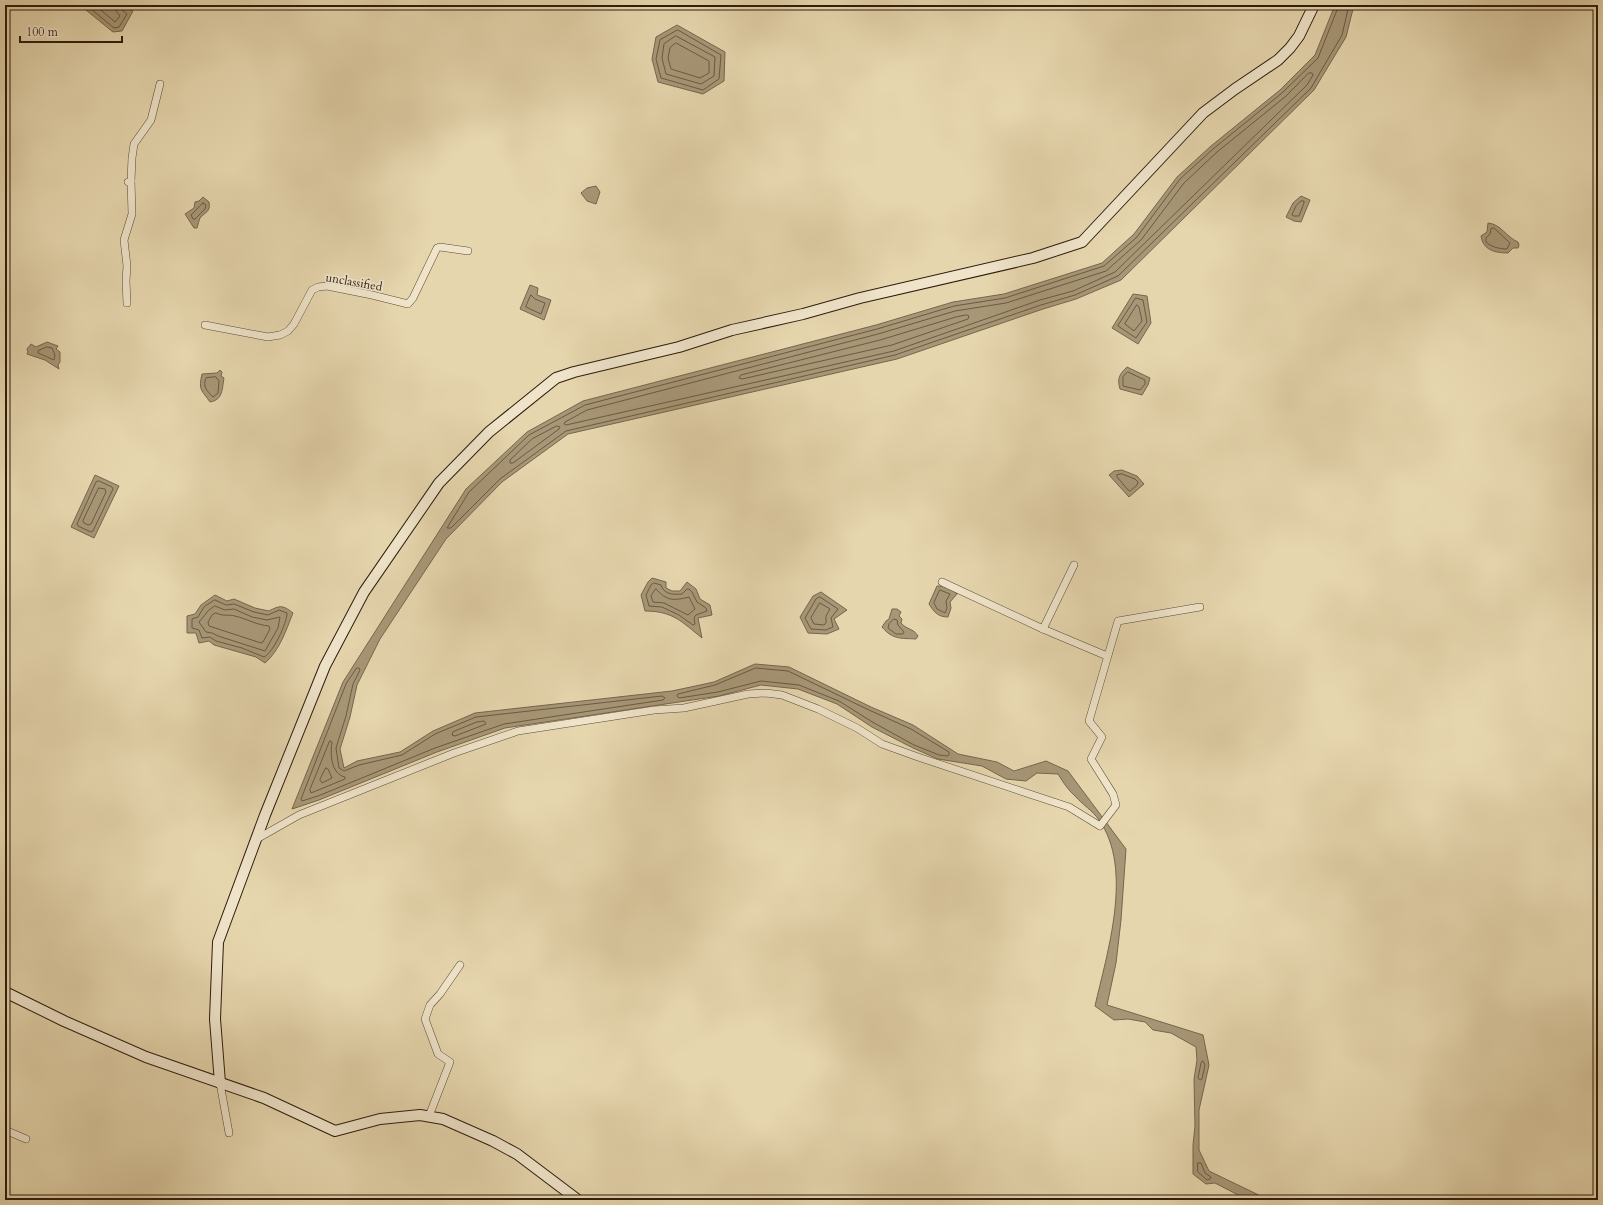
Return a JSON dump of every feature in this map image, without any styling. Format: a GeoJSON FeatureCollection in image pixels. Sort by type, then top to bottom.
{"type":"FeatureCollection","features":[{"type":"Feature","properties":{"kind":"main road"},"geometry":{"type":"LineString","coordinates":[[220,1083],[215,1019],[218,942],[255,840],[325,666],[364,592],[439,482],[490,432],[556,378],[574,372],[679,347],[732,330],[803,314],[860,298],[1033,258],[1082,242],[1203,114],[1235,89],[1278,60],[1286,52],[1300,36],[1314,5]]}},
{"type":"Feature","properties":{"kind":"main road"},"geometry":{"type":"LineString","coordinates":[[6,997],[146,1057],[264,1098],[335,1131],[380,1120],[420,1115],[443,1119],[518,1154],[578,1200]]}},
{"type":"Feature","properties":{"kind":"street"},"geometry":{"type":"LineString","coordinates":[[127,303],[127,266],[124,240],[132,214],[129,181],[134,144],[151,120],[160,84]]}},
{"type":"Feature","properties":{"kind":"street","name":"unclassified"},"geometry":{"type":"LineString","coordinates":[[205,325],[268,337],[280,335],[288,331],[294,324],[312,290],[318,287],[327,286],[408,304],[413,298],[437,248],[440,247],[468,251]]}},
{"type":"Feature","properties":{"kind":"street"},"geometry":{"type":"LineString","coordinates":[[1043,630],[1074,565]]}},
{"type":"Feature","properties":{"kind":"street"},"geometry":{"type":"LineString","coordinates":[[942,582],[1043,630],[1107,656]]}},
{"type":"Feature","properties":{"kind":"street"},"geometry":{"type":"LineString","coordinates":[[255,840],[298,815],[454,753],[518,730],[654,710],[684,708],[748,694],[766,693],[782,695],[818,709],[857,728],[882,744],[1068,807],[1100,826],[1116,805],[1114,794],[1091,759],[1102,737],[1089,721],[1118,621],[1200,607]]}},
{"type":"Feature","properties":{"kind":"street"},"geometry":{"type":"LineString","coordinates":[[429,1116],[450,1062],[438,1054],[425,1019],[430,1005],[440,994],[460,965]]}},
{"type":"Feature","properties":{"kind":"street"},"geometry":{"type":"LineString","coordinates":[[220,1083],[229,1133]]}},
{"type":"Feature","properties":{"kind":"street"},"geometry":{"type":"LineString","coordinates":[[5,1130],[26,1139]]}},
{"type":"Feature","properties":{"kind":"water"},"geometry":{"type":"Polygon","coordinates":[[[86,5],[120,5],[133,11],[122,31],[113,32],[86,10],[86,5]]]}},
{"type":"Feature","properties":{"kind":"water"},"geometry":{"type":"Polygon","coordinates":[[[1335,5],[1354,5],[1346,37],[1314,90],[1121,280],[1076,299],[897,359],[568,434],[502,482],[446,539],[380,639],[357,685],[350,717],[340,749],[344,768],[357,761],[400,752],[433,731],[475,713],[672,691],[714,682],[755,664],[789,667],[871,707],[913,725],[958,754],[997,762],[1014,771],[1046,761],[1068,771],[1126,849],[1121,920],[1116,963],[1107,1005],[1203,1035],[1209,1065],[1199,1110],[1199,1150],[1209,1171],[1269,1200],[1245,1200],[1215,1183],[1206,1184],[1193,1174],[1193,1145],[1195,1126],[1194,1079],[1197,1060],[1196,1047],[1171,1033],[1153,1030],[1145,1022],[1128,1019],[1114,1020],[1095,1006],[1106,961],[1115,912],[1115,862],[1109,840],[1099,820],[1070,791],[1058,774],[1037,773],[1026,781],[1006,779],[982,766],[938,759],[872,727],[837,704],[798,689],[761,685],[719,696],[505,728],[437,752],[319,800],[292,809],[343,682],[466,489],[527,432],[583,401],[876,325],[953,302],[1004,294],[1102,263],[1134,234],[1177,177],[1211,146],[1280,90],[1315,55],[1335,5]]]}},
{"type":"Feature","properties":{"kind":"water"},"geometry":{"type":"Polygon","coordinates":[[[677,25],[725,52],[724,81],[703,94],[658,82],[652,59],[656,37],[677,25]]]}},
{"type":"Feature","properties":{"kind":"water"},"geometry":{"type":"Polygon","coordinates":[[[596,186],[600,192],[596,204],[587,201],[581,193],[587,188],[596,186]]]}},
{"type":"Feature","properties":{"kind":"water"},"geometry":{"type":"Polygon","coordinates":[[[1301,196],[1310,200],[1301,222],[1294,221],[1286,217],[1293,203],[1301,196]]]}},
{"type":"Feature","properties":{"kind":"water"},"geometry":{"type":"Polygon","coordinates":[[[203,197],[209,202],[209,208],[200,218],[197,228],[194,228],[185,214],[194,208],[195,202],[199,201],[203,197]]]}},
{"type":"Feature","properties":{"kind":"water"},"geometry":{"type":"Polygon","coordinates":[[[1488,223],[1500,228],[1518,242],[1518,248],[1513,248],[1508,253],[1494,251],[1487,248],[1482,241],[1481,236],[1487,232],[1488,223]]]}},
{"type":"Feature","properties":{"kind":"water"},"geometry":{"type":"Polygon","coordinates":[[[530,285],[538,288],[537,295],[551,300],[544,320],[520,309],[530,285]]]}},
{"type":"Feature","properties":{"kind":"water"},"geometry":{"type":"Polygon","coordinates":[[[1133,294],[1147,296],[1151,323],[1138,344],[1112,328],[1133,294]]]}},
{"type":"Feature","properties":{"kind":"water"},"geometry":{"type":"Polygon","coordinates":[[[47,342],[58,346],[56,349],[60,352],[60,362],[58,365],[59,369],[45,360],[27,354],[27,349],[31,344],[36,347],[47,342]]]}},
{"type":"Feature","properties":{"kind":"water"},"geometry":{"type":"Polygon","coordinates":[[[1127,367],[1150,378],[1142,395],[1120,389],[1119,377],[1127,367]]]}},
{"type":"Feature","properties":{"kind":"water"},"geometry":{"type":"Polygon","coordinates":[[[220,370],[222,372],[221,376],[224,378],[222,390],[217,399],[210,402],[203,392],[200,384],[202,374],[217,373],[220,370]]]}},
{"type":"Feature","properties":{"kind":"water"},"geometry":{"type":"Polygon","coordinates":[[[1122,470],[1137,476],[1144,484],[1129,497],[1109,475],[1114,471],[1122,470]]]}},
{"type":"Feature","properties":{"kind":"water"},"geometry":{"type":"Polygon","coordinates":[[[95,475],[119,486],[94,538],[71,527],[95,475]]]}},
{"type":"Feature","properties":{"kind":"water"},"geometry":{"type":"Polygon","coordinates":[[[652,578],[666,582],[666,588],[672,591],[680,591],[687,582],[696,589],[700,599],[710,605],[712,615],[698,618],[702,638],[683,622],[670,615],[645,611],[641,595],[652,578]]]}},
{"type":"Feature","properties":{"kind":"water"},"geometry":{"type":"Polygon","coordinates":[[[937,586],[948,588],[957,594],[950,602],[951,608],[948,617],[937,614],[929,604],[937,586]]]}},
{"type":"Feature","properties":{"kind":"water"},"geometry":{"type":"Polygon","coordinates":[[[821,592],[847,610],[834,619],[839,629],[827,634],[808,633],[800,617],[813,596],[821,592]]]}},
{"type":"Feature","properties":{"kind":"water"},"geometry":{"type":"Polygon","coordinates":[[[215,595],[227,601],[234,599],[255,608],[269,611],[284,607],[293,613],[279,646],[265,663],[256,657],[214,645],[209,641],[199,643],[196,633],[187,633],[187,616],[195,614],[201,605],[215,595]]]}},
{"type":"Feature","properties":{"kind":"water"},"geometry":{"type":"Polygon","coordinates":[[[892,609],[897,609],[901,612],[899,616],[902,619],[901,623],[916,633],[918,636],[916,639],[894,636],[882,627],[889,619],[892,609]]]}}]}
